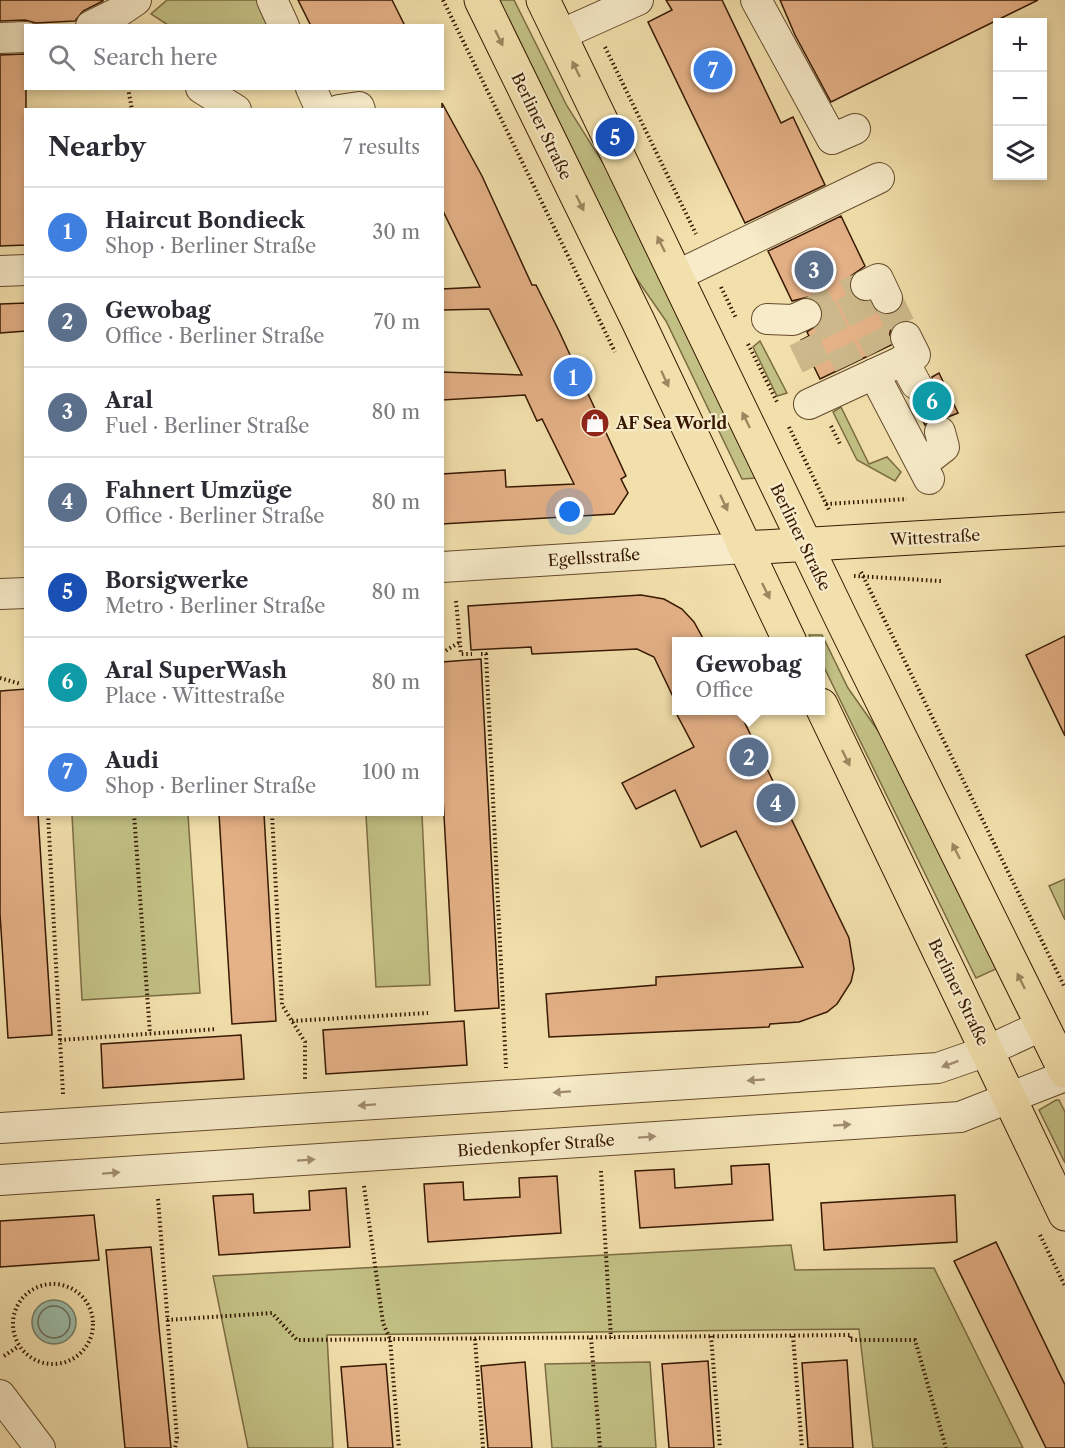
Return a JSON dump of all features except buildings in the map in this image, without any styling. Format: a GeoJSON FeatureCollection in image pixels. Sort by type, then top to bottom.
{"type":"FeatureCollection","features":[{"type":"Feature","properties":{"kind":"main road","name":"Berliner Straße"},"geometry":{"type":"LineString","coordinates":[[481,0],[638,321],[788,637]]}},
{"type":"Feature","properties":{"kind":"main road","name":"Berliner Straße"},"geometry":{"type":"LineString","coordinates":[[543,0],[805,544],[1065,1071]]}},
{"type":"Feature","properties":{"kind":"main road","name":"Wittestraße"},"geometry":{"type":"LineString","coordinates":[[745,548],[1065,529]]}},
{"type":"Feature","properties":{"kind":"main road","name":"Berliner Straße"},"geometry":{"type":"LineString","coordinates":[[825,713],[1065,1214]]}},
{"type":"Feature","properties":{"kind":"street"},"geometry":{"type":"LineString","coordinates":[[272,0],[283,24]]}},
{"type":"Feature","properties":{"kind":"street"},"geometry":{"type":"LineString","coordinates":[[560,36],[638,0]]}},
{"type":"Feature","properties":{"kind":"street"},"geometry":{"type":"LineString","coordinates":[[756,0],[832,139],[855,129]]}},
{"type":"Feature","properties":{"kind":"street"},"geometry":{"type":"LineString","coordinates":[[83,24],[118,10]]}},
{"type":"Feature","properties":{"kind":"street"},"geometry":{"type":"LineString","coordinates":[[94,24],[118,10]]}},
{"type":"Feature","properties":{"kind":"street"},"geometry":{"type":"LineString","coordinates":[[0,38],[24,37]]}},
{"type":"Feature","properties":{"kind":"street"},"geometry":{"type":"LineString","coordinates":[[204,90],[233,108]]}},
{"type":"Feature","properties":{"kind":"street"},"geometry":{"type":"LineString","coordinates":[[312,90],[320,108]]}},
{"type":"Feature","properties":{"kind":"street"},"geometry":{"type":"LineString","coordinates":[[676,276],[879,178]]}},
{"type":"Feature","properties":{"kind":"street"},"geometry":{"type":"LineString","coordinates":[[0,271],[24,270]]}},
{"type":"Feature","properties":{"kind":"street"},"geometry":{"type":"LineString","coordinates":[[822,399],[884,365],[926,471],[944,447],[940,432]]}},
{"type":"Feature","properties":{"kind":"street","name":"Egellsstraße"},"geometry":{"type":"LineString","coordinates":[[444,567],[745,548]]}},
{"type":"Feature","properties":{"kind":"street"},"geometry":{"type":"LineString","coordinates":[[0,594],[24,592]]}},
{"type":"Feature","properties":{"kind":"street"},"geometry":{"type":"LineString","coordinates":[[0,1128],[938,1068],[987,1051],[1043,1025]]}},
{"type":"Feature","properties":{"kind":"street","name":"Biedenkopfer Straße"},"geometry":{"type":"LineString","coordinates":[[0,1180],[960,1117],[1065,1076]]}},
{"type":"Feature","properties":{"kind":"street"},"geometry":{"type":"LineString","coordinates":[[0,1395],[40,1448]]}},
{"type":"Feature","properties":{"kind":"path"},"geometry":{"type":"LineString","coordinates":[[443,0],[618,358]]}},
{"type":"Feature","properties":{"kind":"path"},"geometry":{"type":"LineString","coordinates":[[128,90],[132,108]]}},
{"type":"Feature","properties":{"kind":"path"},"geometry":{"type":"LineString","coordinates":[[822,399],[841,446]]}},
{"type":"Feature","properties":{"kind":"path"},"geometry":{"type":"LineString","coordinates":[[811,472],[846,542]]}},
{"type":"Feature","properties":{"kind":"path"},"geometry":{"type":"LineString","coordinates":[[868,502],[907,499]]}},
{"type":"Feature","properties":{"kind":"path"},"geometry":{"type":"LineString","coordinates":[[941,581],[863,576],[1065,988]]}},
{"type":"Feature","properties":{"kind":"path"},"geometry":{"type":"LineString","coordinates":[[456,601],[461,654],[472,654]]}},
{"type":"Feature","properties":{"kind":"path"},"geometry":{"type":"LineString","coordinates":[[444,652],[460,642]]}},
{"type":"Feature","properties":{"kind":"path"},"geometry":{"type":"LineString","coordinates":[[480,654],[486,654],[506,1071]]}},
{"type":"Feature","properties":{"kind":"path"},"geometry":{"type":"LineString","coordinates":[[0,678],[21,684]]}},
{"type":"Feature","properties":{"kind":"path"},"geometry":{"type":"LineString","coordinates":[[48,816],[64,1098]]}},
{"type":"Feature","properties":{"kind":"path"},"geometry":{"type":"LineString","coordinates":[[134,816],[150,1034]]}},
{"type":"Feature","properties":{"kind":"path"},"geometry":{"type":"LineString","coordinates":[[272,816],[282,1005],[305,1042],[306,1083]]}},
{"type":"Feature","properties":{"kind":"path"},"geometry":{"type":"LineString","coordinates":[[291,1021],[428,1013]]}},
{"type":"Feature","properties":{"kind":"path"},"geometry":{"type":"LineString","coordinates":[[60,1040],[217,1029]]}},
{"type":"Feature","properties":{"kind":"path"},"geometry":{"type":"LineString","coordinates":[[601,1169],[611,1338]]}},
{"type":"Feature","properties":{"kind":"path"},"geometry":{"type":"LineString","coordinates":[[364,1185],[383,1323],[390,1339],[399,1448]]}},
{"type":"Feature","properties":{"kind":"path"},"geometry":{"type":"LineString","coordinates":[[157,1197],[177,1438],[175,1448]]}},
{"type":"Feature","properties":{"kind":"path"},"geometry":{"type":"LineString","coordinates":[[63,1284],[76,1290],[85,1299],[93,1320],[92,1333],[82,1351],[73,1358],[63,1363],[42,1363],[32,1359],[19,1346],[13,1330],[13,1316],[17,1305],[33,1288],[63,1284]]}},
{"type":"Feature","properties":{"kind":"path"},"geometry":{"type":"LineString","coordinates":[[167,1320],[272,1313],[297,1340],[851,1335],[850,1340],[915,1340],[946,1448]]}},
{"type":"Feature","properties":{"kind":"path"},"geometry":{"type":"LineString","coordinates":[[711,1336],[720,1448]]}},
{"type":"Feature","properties":{"kind":"path"},"geometry":{"type":"LineString","coordinates":[[793,1336],[802,1448]]}},
{"type":"Feature","properties":{"kind":"path"},"geometry":{"type":"LineString","coordinates":[[591,1338],[600,1448]]}},
{"type":"Feature","properties":{"kind":"path"},"geometry":{"type":"LineString","coordinates":[[475,1339],[483,1448]]}},
{"type":"Feature","properties":{"kind":"path"},"geometry":{"type":"LineString","coordinates":[[4,1356],[19,1346]]}},
{"type":"Feature","properties":{"kind":"shaded area"},"geometry":{"type":"Polygon","coordinates":[[[167,0],[260,0],[269,24],[166,24],[151,14],[167,0]]]}},
{"type":"Feature","properties":{"kind":"shaded area"},"geometry":{"type":"Polygon","coordinates":[[[498,0],[514,0],[567,106],[610,174],[757,478],[742,479],[666,321],[632,272],[498,0]]]}},
{"type":"Feature","properties":{"kind":"shaded area"},"geometry":{"type":"Polygon","coordinates":[[[760,341],[787,393],[777,396],[753,347],[760,341]]]}},
{"type":"Feature","properties":{"kind":"shaded area"},"geometry":{"type":"Polygon","coordinates":[[[841,407],[869,464],[887,457],[901,472],[895,481],[857,460],[833,412],[841,407]]]}},
{"type":"Feature","properties":{"kind":"shaded area"},"geometry":{"type":"Polygon","coordinates":[[[809,635],[822,635],[823,637],[810,637],[809,635]]]}},
{"type":"Feature","properties":{"kind":"shaded area"},"geometry":{"type":"Polygon","coordinates":[[[825,641],[848,688],[881,735],[996,969],[976,978],[825,669],[825,641]]]}},
{"type":"Feature","properties":{"kind":"shaded area"},"geometry":{"type":"Polygon","coordinates":[[[72,816],[188,816],[200,993],[82,1000],[72,816]]]}},
{"type":"Feature","properties":{"kind":"shaded area"},"geometry":{"type":"Polygon","coordinates":[[[366,816],[422,816],[430,985],[376,987],[366,816]]]}},
{"type":"Feature","properties":{"kind":"shaded area"},"geometry":{"type":"Polygon","coordinates":[[[1065,879],[1065,920],[1049,886],[1065,879]]]}},
{"type":"Feature","properties":{"kind":"shaded area"},"geometry":{"type":"Polygon","coordinates":[[[1059,1100],[1065,1112],[1065,1163],[1039,1110],[1059,1100]]]}},
{"type":"Feature","properties":{"kind":"shaded area"},"geometry":{"type":"Polygon","coordinates":[[[791,1245],[795,1270],[934,1268],[1023,1448],[873,1448],[859,1329],[327,1335],[333,1448],[248,1448],[213,1276],[791,1245]]]}},
{"type":"Feature","properties":{"kind":"shaded area"},"geometry":{"type":"Polygon","coordinates":[[[650,1362],[656,1448],[552,1448],[545,1364],[650,1362]]]}},
{"type":"Feature","properties":{"kind":"water"},"geometry":{"type":"Polygon","coordinates":[[[54,1300],[69,1307],[76,1322],[69,1337],[54,1344],[39,1337],[32,1322],[39,1307],[54,1300]]]}},
{"type":"Feature","properties":{"kind":"tunnel"},"geometry":{"type":"LineString","coordinates":[[806,314],[866,285]]}},
{"type":"Feature","properties":{"kind":"tunnel"},"geometry":{"type":"LineString","coordinates":[[850,293],[880,350]]}},
{"type":"Feature","properties":{"kind":"tunnel"},"geometry":{"type":"LineString","coordinates":[[887,298],[906,337]]}},
{"type":"Feature","properties":{"kind":"tunnel"},"geometry":{"type":"LineString","coordinates":[[821,307],[849,365]]}},
{"type":"Feature","properties":{"kind":"tunnel"},"geometry":{"type":"LineString","coordinates":[[803,339],[822,378]]}},
{"type":"Feature","properties":{"kind":"place","name":"Audi"},"geometry":{"type":"Point","coordinates":[713,70]}},
{"type":"Feature","properties":{"kind":"place","name":"Borsigwerke"},"geometry":{"type":"Point","coordinates":[615,137]}},
{"type":"Feature","properties":{"kind":"place","name":"Aral"},"geometry":{"type":"Point","coordinates":[814,270]}},
{"type":"Feature","properties":{"kind":"place","name":"Haircut Bondieck"},"geometry":{"type":"Point","coordinates":[573,377]}},
{"type":"Feature","properties":{"kind":"place","name":"Aral SuperWash"},"geometry":{"type":"Point","coordinates":[932,401]}},
{"type":"Feature","properties":{"kind":"place","name":"AF Sea World"},"geometry":{"type":"Point","coordinates":[595,423]}},
{"type":"Feature","properties":{"kind":"place","name":"Gewobag"},"geometry":{"type":"Point","coordinates":[749,757]}},
{"type":"Feature","properties":{"kind":"place","name":"Fahnert Umzüge"},"geometry":{"type":"Point","coordinates":[776,803]}}]}
